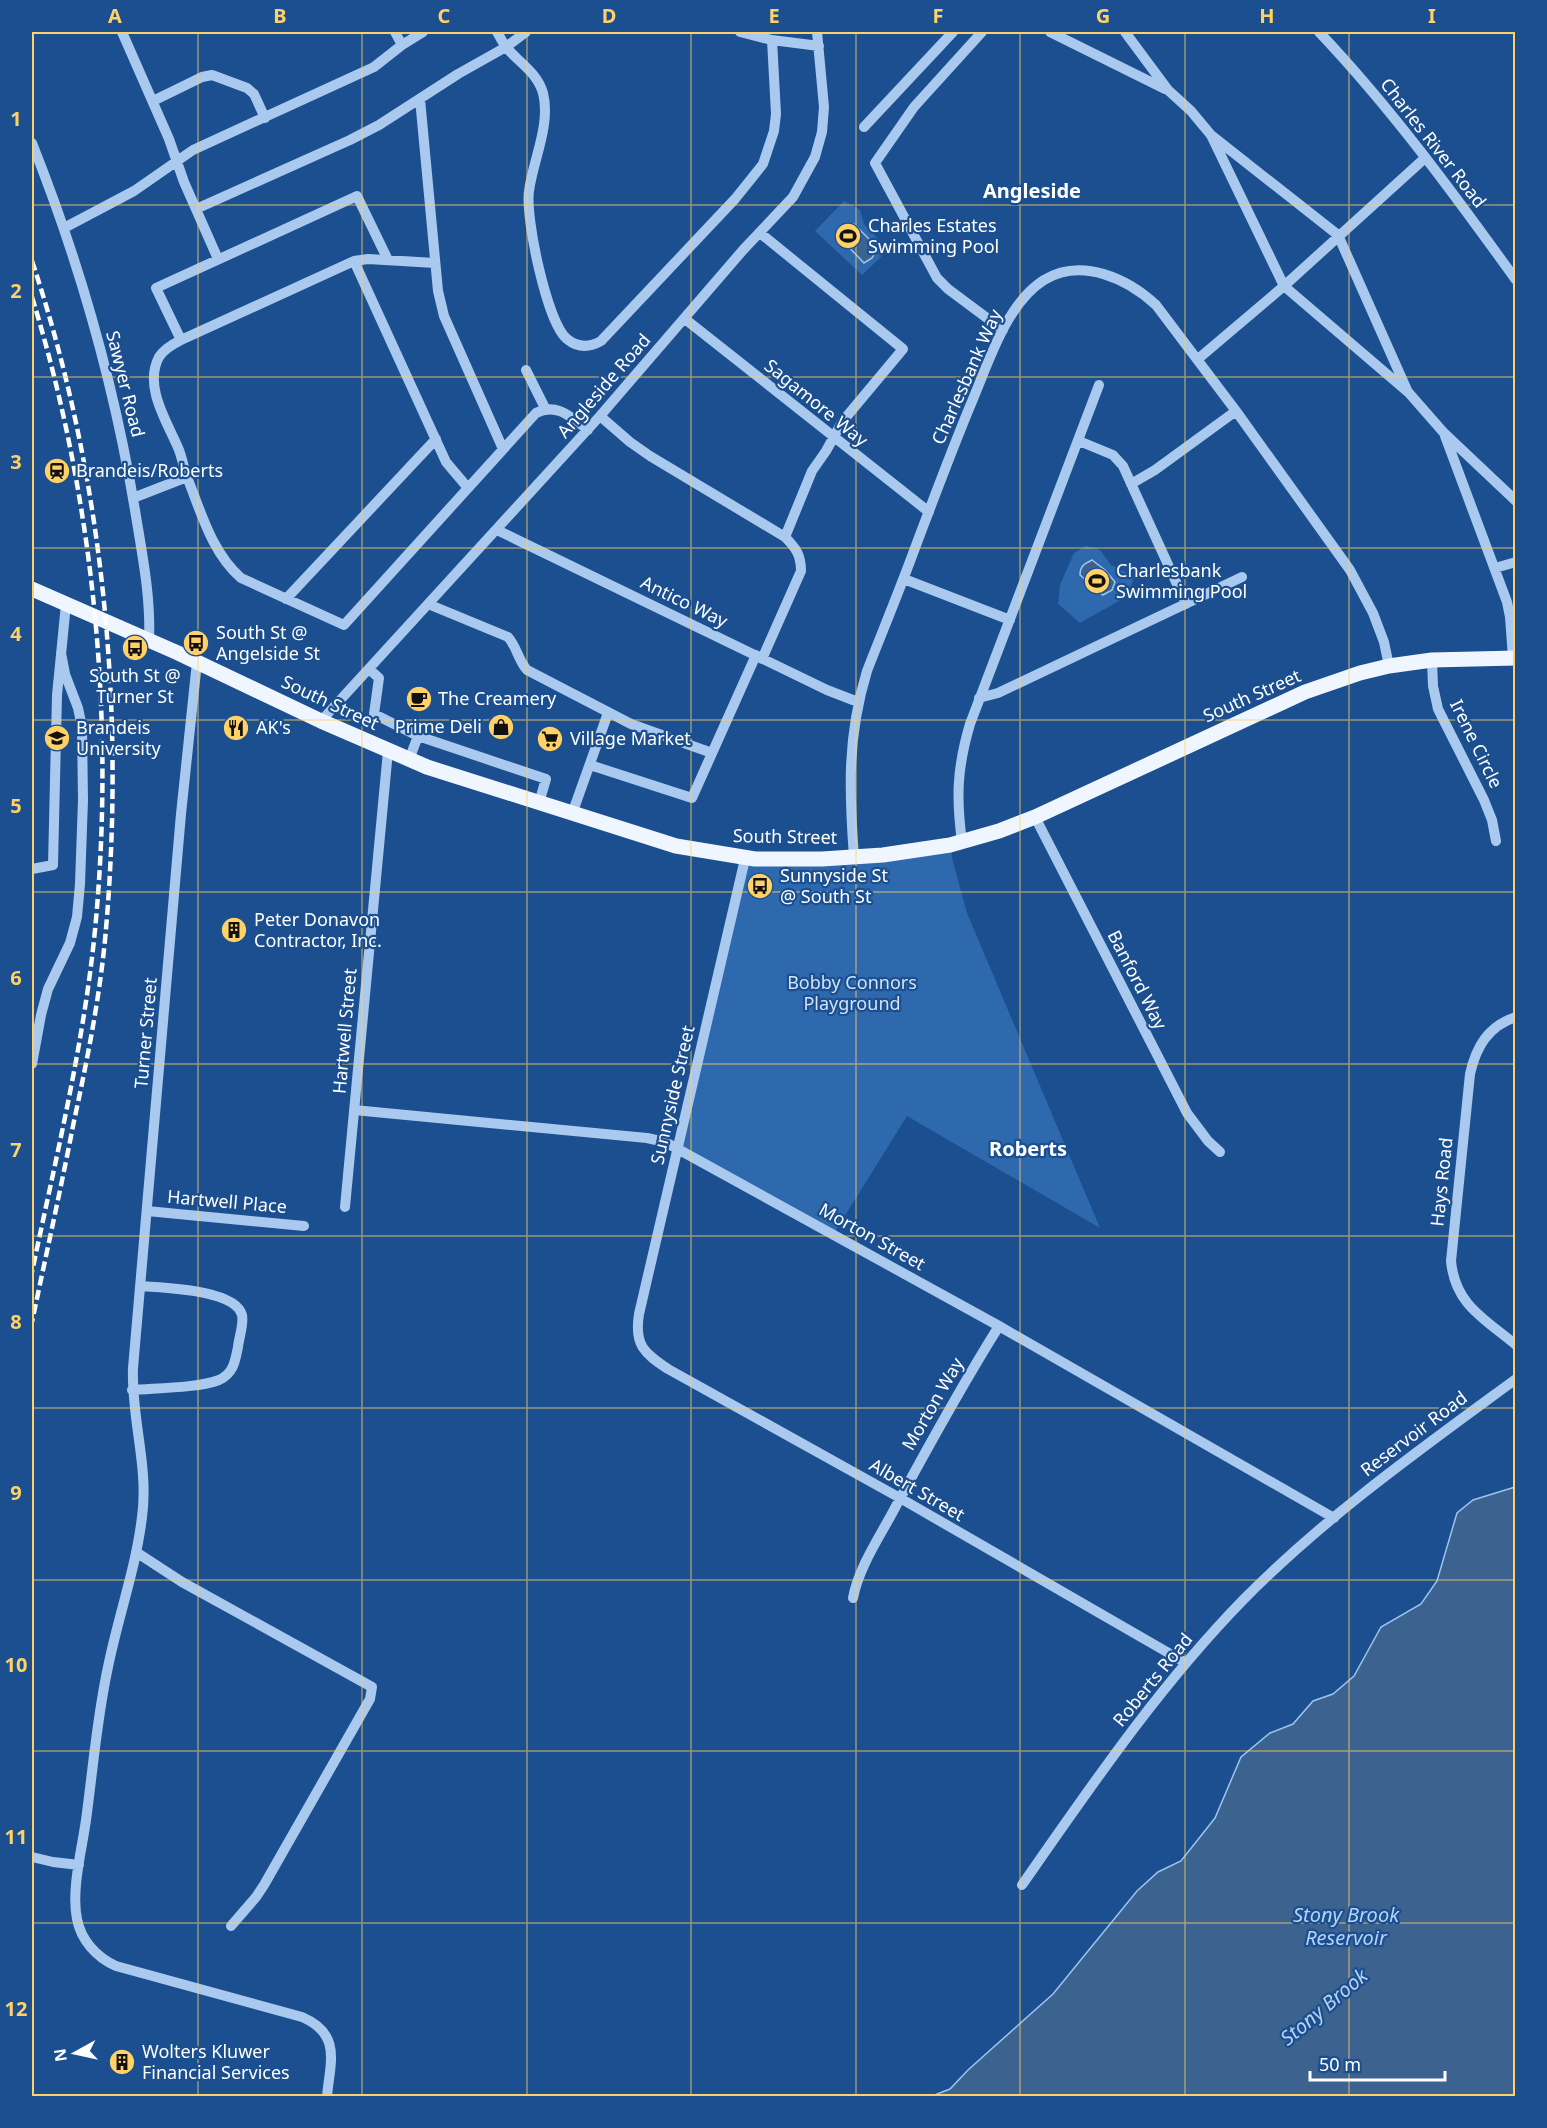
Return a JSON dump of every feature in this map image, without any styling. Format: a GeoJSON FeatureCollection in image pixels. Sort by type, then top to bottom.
{"type":"FeatureCollection","features":[{"type":"Feature","properties":{"kind":"main road","name":"South Street"},"geometry":{"type":"LineString","coordinates":[[32,589],[409,760],[676,846],[745,859],[854,857],[918,851],[962,842],[1035,817],[1305,692],[1360,673],[1432,660],[1514,658]]}},
{"type":"Feature","properties":{"kind":"street"},"geometry":{"type":"LineString","coordinates":[[122,32],[218,259]]}},
{"type":"Feature","properties":{"kind":"street"},"geometry":{"type":"LineString","coordinates":[[395,32],[402,45]]}},
{"type":"Feature","properties":{"kind":"street"},"geometry":{"type":"LineString","coordinates":[[64,228],[134,191],[193,150],[374,68],[402,45],[423,32]]}},
{"type":"Feature","properties":{"kind":"street"},"geometry":{"type":"LineString","coordinates":[[497,32],[506,47],[538,80],[543,94],[543,128],[528,195],[537,261],[548,301],[555,322],[566,339],[578,345],[590,347],[601,341],[735,199],[763,164],[770,148],[776,114],[772,40]]}},
{"type":"Feature","properties":{"kind":"street"},"geometry":{"type":"LineString","coordinates":[[196,209],[350,140],[394,116],[506,47],[526,32]]}},
{"type":"Feature","properties":{"kind":"street"},"geometry":{"type":"LineString","coordinates":[[740,32],[772,40],[819,46]]}},
{"type":"Feature","properties":{"kind":"street","name":"Angleside Road"},"geometry":{"type":"LineString","coordinates":[[321,721],[588,430],[743,250],[793,197],[815,157],[822,132],[824,107],[817,32]]}},
{"type":"Feature","properties":{"kind":"street"},"geometry":{"type":"LineString","coordinates":[[864,127],[953,32]]}},
{"type":"Feature","properties":{"kind":"street"},"geometry":{"type":"LineString","coordinates":[[982,32],[914,106],[875,163],[937,278],[948,289],[1004,330]]}},
{"type":"Feature","properties":{"kind":"street"},"geometry":{"type":"LineString","coordinates":[[1050,32],[1168,90]]}},
{"type":"Feature","properties":{"kind":"street"},"geometry":{"type":"LineString","coordinates":[[1125,32],[1168,90],[1191,111],[1211,135],[1338,235],[1409,393]]}},
{"type":"Feature","properties":{"kind":"street","name":"Charles River Road"},"geometry":{"type":"LineString","coordinates":[[1319,32],[1354,69],[1446,183],[1515,280]]}},
{"type":"Feature","properties":{"kind":"street"},"geometry":{"type":"LineString","coordinates":[[153,101],[202,77],[212,75],[247,88],[254,94],[265,118]]}},
{"type":"Feature","properties":{"kind":"street"},"geometry":{"type":"LineString","coordinates":[[420,99],[438,291],[444,316],[503,449]]}},
{"type":"Feature","properties":{"kind":"street"},"geometry":{"type":"LineString","coordinates":[[1211,135],[1284,286],[1409,393],[1444,433],[1515,501]]}},
{"type":"Feature","properties":{"kind":"street","name":"Sawyer Road"},"geometry":{"type":"LineString","coordinates":[[32,143],[64,228],[99,344],[124,449],[149,600],[149,641]]}},
{"type":"Feature","properties":{"kind":"street"},"geometry":{"type":"LineString","coordinates":[[1198,359],[1284,286],[1425,158]]}},
{"type":"Feature","properties":{"kind":"street"},"geometry":{"type":"LineString","coordinates":[[181,340],[156,288],[357,196],[388,260]]}},
{"type":"Feature","properties":{"kind":"street"},"geometry":{"type":"LineString","coordinates":[[760,233],[903,349],[842,422],[812,471],[785,537]]}},
{"type":"Feature","properties":{"kind":"street"},"geometry":{"type":"LineString","coordinates":[[435,263],[368,259],[354,261],[181,340],[167,348],[159,357],[154,383],[157,398],[217,550],[228,567],[241,578],[344,626],[536,412],[545,408],[555,409],[588,430]]}},
{"type":"Feature","properties":{"kind":"street"},"geometry":{"type":"LineString","coordinates":[[354,261],[446,462],[468,488]]}},
{"type":"Feature","properties":{"kind":"street","name":"Charlesbank Way"},"geometry":{"type":"LineString","coordinates":[[854,857],[850,769],[852,739],[858,702],[867,671],[949,457],[1004,330],[1026,296],[1054,275],[1073,272],[1102,273],[1115,277],[1143,293],[1156,305],[1236,411],[1360,586],[1378,626],[1389,666]]}},
{"type":"Feature","properties":{"kind":"street","name":"Sagamore Way"},"geometry":{"type":"LineString","coordinates":[[685,319],[928,512]]}},
{"type":"Feature","properties":{"kind":"street"},"geometry":{"type":"LineString","coordinates":[[526,370],[545,408]]}},
{"type":"Feature","properties":{"kind":"street"},"geometry":{"type":"LineString","coordinates":[[962,842],[957,803],[959,768],[965,743],[979,698],[1099,385]]}},
{"type":"Feature","properties":{"kind":"street"},"geometry":{"type":"LineString","coordinates":[[1131,484],[1155,470],[1236,411]]}},
{"type":"Feature","properties":{"kind":"street"},"geometry":{"type":"LineString","coordinates":[[590,765],[692,798],[801,571],[801,558],[795,547],[785,537],[650,456],[600,416]]}},
{"type":"Feature","properties":{"kind":"street"},"geometry":{"type":"LineString","coordinates":[[1444,433],[1509,609],[1514,658]]}},
{"type":"Feature","properties":{"kind":"street"},"geometry":{"type":"LineString","coordinates":[[286,599],[435,439]]}},
{"type":"Feature","properties":{"kind":"street"},"geometry":{"type":"LineString","coordinates":[[1079,441],[1118,459],[1186,604]]}},
{"type":"Feature","properties":{"kind":"street"},"geometry":{"type":"LineString","coordinates":[[133,498],[187,477]]}},
{"type":"Feature","properties":{"kind":"street","name":"Antico Way"},"geometry":{"type":"LineString","coordinates":[[497,530],[827,690],[858,702]]}},
{"type":"Feature","properties":{"kind":"street"},"geometry":{"type":"LineString","coordinates":[[1494,567],[1515,562]]}},
{"type":"Feature","properties":{"kind":"street"},"geometry":{"type":"LineString","coordinates":[[979,698],[998,693],[1242,577]]}},
{"type":"Feature","properties":{"kind":"street"},"geometry":{"type":"LineString","coordinates":[[904,579],[1010,620]]}},
{"type":"Feature","properties":{"kind":"street"},"geometry":{"type":"LineString","coordinates":[[32,869],[53,865],[55,742],[66,604]]}},
{"type":"Feature","properties":{"kind":"street"},"geometry":{"type":"LineString","coordinates":[[428,604],[508,637],[514,644],[520,662],[527,670],[631,724],[712,753]]}},
{"type":"Feature","properties":{"kind":"street"},"geometry":{"type":"LineString","coordinates":[[32,1064],[48,989],[70,944],[77,917],[80,884],[83,800],[82,727],[78,708],[65,674],[61,653]]}},
{"type":"Feature","properties":{"kind":"street","name":"Irene Circle"},"geometry":{"type":"LineString","coordinates":[[1432,660],[1433,686],[1438,709],[1485,800],[1496,841]]}},
{"type":"Feature","properties":{"kind":"street","name":"Turner Street"},"geometry":{"type":"LineString","coordinates":[[197,662],[181,814],[132,1390],[144,1475],[142,1518],[104,1687],[75,1903],[77,1918],[86,1941],[108,1963],[302,2017],[316,2023],[330,2045],[331,2061],[327,2097]]}},
{"type":"Feature","properties":{"kind":"street"},"geometry":{"type":"LineString","coordinates":[[369,669],[379,678],[374,714],[418,736],[546,778],[538,803]]}},
{"type":"Feature","properties":{"kind":"street"},"geometry":{"type":"LineString","coordinates":[[572,814],[608,712]]}},
{"type":"Feature","properties":{"kind":"street"},"geometry":{"type":"LineString","coordinates":[[409,760],[418,736]]}},
{"type":"Feature","properties":{"kind":"street","name":"Hartwell Street"},"geometry":{"type":"LineString","coordinates":[[345,1207],[388,751]]}},
{"type":"Feature","properties":{"kind":"street","name":"Banford Way"},"geometry":{"type":"LineString","coordinates":[[1035,817],[1187,1113],[1208,1141],[1220,1152]]}},
{"type":"Feature","properties":{"kind":"street","name":"Sunnyside Street"},"geometry":{"type":"LineString","coordinates":[[638,1340],[639,1314],[745,859]]}},
{"type":"Feature","properties":{"kind":"street","name":"Hays Road"},"geometry":{"type":"LineString","coordinates":[[1515,1017],[1490,1032],[1478,1047],[1474,1057],[1470,1074],[1451,1261],[1455,1283],[1466,1303],[1515,1345]]}},
{"type":"Feature","properties":{"kind":"street","name":"Morton Street"},"geometry":{"type":"LineString","coordinates":[[354,1110],[647,1138],[665,1142],[999,1326],[1334,1518]]}},
{"type":"Feature","properties":{"kind":"street","name":"Hartwell Place"},"geometry":{"type":"LineString","coordinates":[[147,1211],[304,1226]]}},
{"type":"Feature","properties":{"kind":"street"},"geometry":{"type":"LineString","coordinates":[[132,1390],[212,1382],[228,1374],[234,1364],[242,1318],[242,1314],[234,1305],[217,1295],[140,1286]]}},
{"type":"Feature","properties":{"kind":"street","name":"Morton Way"},"geometry":{"type":"LineString","coordinates":[[853,1598],[855,1587],[868,1560],[927,1447],[999,1326]]}},
{"type":"Feature","properties":{"kind":"street","name":"Albert Street"},"geometry":{"type":"LineString","coordinates":[[638,1340],[648,1356],[668,1369],[900,1498],[1186,1663]]}},
{"type":"Feature","properties":{"kind":"street","name":"Reservoir Road"},"geometry":{"type":"LineString","coordinates":[[1334,1518],[1427,1444],[1515,1379]]}},
{"type":"Feature","properties":{"kind":"street","name":"Roberts Road"},"geometry":{"type":"LineString","coordinates":[[1022,1885],[1122,1744],[1186,1663],[1244,1599],[1334,1518]]}},
{"type":"Feature","properties":{"kind":"street"},"geometry":{"type":"LineString","coordinates":[[136,1552],[182,1582],[372,1687],[370,1698],[264,1885],[231,1926]]}},
{"type":"Feature","properties":{"kind":"street"},"geometry":{"type":"LineString","coordinates":[[32,1857],[79,1865]]}},
{"type":"Feature","properties":{"kind":"green space","name":"Charles Estates Swimming Pool"},"geometry":{"type":"Polygon","coordinates":[[[844,201],[860,210],[864,224],[883,244],[884,254],[862,275],[815,231],[844,201]]]}},
{"type":"Feature","properties":{"kind":"green space","name":"Charlesbank Swimming Pool"},"geometry":{"type":"Polygon","coordinates":[[[1086,546],[1100,550],[1111,565],[1134,576],[1128,596],[1080,623],[1058,604],[1060,585],[1074,553],[1086,546]]]}},
{"type":"Feature","properties":{"kind":"green space","name":"Bobby Connors Playground"},"geometry":{"type":"Polygon","coordinates":[[[950,845],[967,913],[1100,1228],[907,1116],[833,1235],[678,1149],[745,859],[950,845]]]}},
{"type":"Feature","properties":{"kind":"water"},"geometry":{"type":"Polygon","coordinates":[[[854,224],[878,248],[872,258],[864,263],[841,239],[854,224]]]}},
{"type":"Feature","properties":{"kind":"water","name":"Charlesbank Swimming Pool"},"geometry":{"type":"Polygon","coordinates":[[[1092,560],[1115,582],[1112,590],[1103,595],[1080,575],[1083,566],[1092,560]]]}},
{"type":"Feature","properties":{"kind":"water","name":"Stony Brook Reservoir"},"geometry":{"type":"Polygon","coordinates":[[[1515,1487],[1515,2096],[932,2096],[950,2089],[1053,1994],[1137,1891],[1158,1872],[1181,1861],[1215,1818],[1241,1757],[1270,1733],[1293,1724],[1313,1701],[1333,1694],[1354,1676],[1381,1627],[1421,1604],[1437,1581],[1457,1513],[1473,1500],[1515,1487]]]}},
{"type":"Feature","properties":{"kind":"railway"},"geometry":{"type":"LineString","coordinates":[[32,261],[57,343],[77,426],[92,511],[103,596],[110,682],[113,769],[111,855],[99,986],[92,1031],[32,1322]]}},
{"type":"Feature","properties":{"kind":"railway"},"geometry":{"type":"LineString","coordinates":[[32,297],[54,375],[85,534],[95,615],[101,697],[102,778],[100,859],[89,982],[67,1107],[32,1272]]}},
{"type":"Feature","properties":{"kind":"place","name":"Charles Estates Swimming Pool"},"geometry":{"type":"Point","coordinates":[848,236]}},
{"type":"Feature","properties":{"kind":"place","name":"Brandeis/Roberts"},"geometry":{"type":"Point","coordinates":[57,471]}},
{"type":"Feature","properties":{"kind":"place","name":"Charlesbank Swimming Pool"},"geometry":{"type":"Point","coordinates":[1097,581]}},
{"type":"Feature","properties":{"kind":"place","name":"South St @ Angelside St"},"geometry":{"type":"Point","coordinates":[196,643]}},
{"type":"Feature","properties":{"kind":"place","name":"South St @ Turner St"},"geometry":{"type":"Point","coordinates":[135,648]}},
{"type":"Feature","properties":{"kind":"place","name":"The Creamery"},"geometry":{"type":"Point","coordinates":[419,699]}},
{"type":"Feature","properties":{"kind":"place","name":"Prime Deli"},"geometry":{"type":"Point","coordinates":[501,727]}},
{"type":"Feature","properties":{"kind":"place","name":"AK's"},"geometry":{"type":"Point","coordinates":[236,728]}},
{"type":"Feature","properties":{"kind":"place","name":"Brandeis University"},"geometry":{"type":"Point","coordinates":[57,738]}},
{"type":"Feature","properties":{"kind":"place","name":"Village Market"},"geometry":{"type":"Point","coordinates":[550,739]}},
{"type":"Feature","properties":{"kind":"place","name":"Sunnyside St @ South St"},"geometry":{"type":"Point","coordinates":[760,886]}},
{"type":"Feature","properties":{"kind":"place","name":"Peter Donavon Contractor, Inc."},"geometry":{"type":"Point","coordinates":[234,930]}},
{"type":"Feature","properties":{"kind":"place","name":"Wolters Kluwer Financial Services"},"geometry":{"type":"Point","coordinates":[122,2062]}},
{"type":"Feature","properties":{"kind":"district","name":"Angleside"},"geometry":{"type":"Point","coordinates":[1032,191]}},
{"type":"Feature","properties":{"kind":"district","name":"Roberts"},"geometry":{"type":"Point","coordinates":[1028,1149]}},
{"type":"Feature","properties":{"kind":"water label","name":"Stony Brook"},"geometry":{"type":"Point","coordinates":[1324,2007]}}]}
